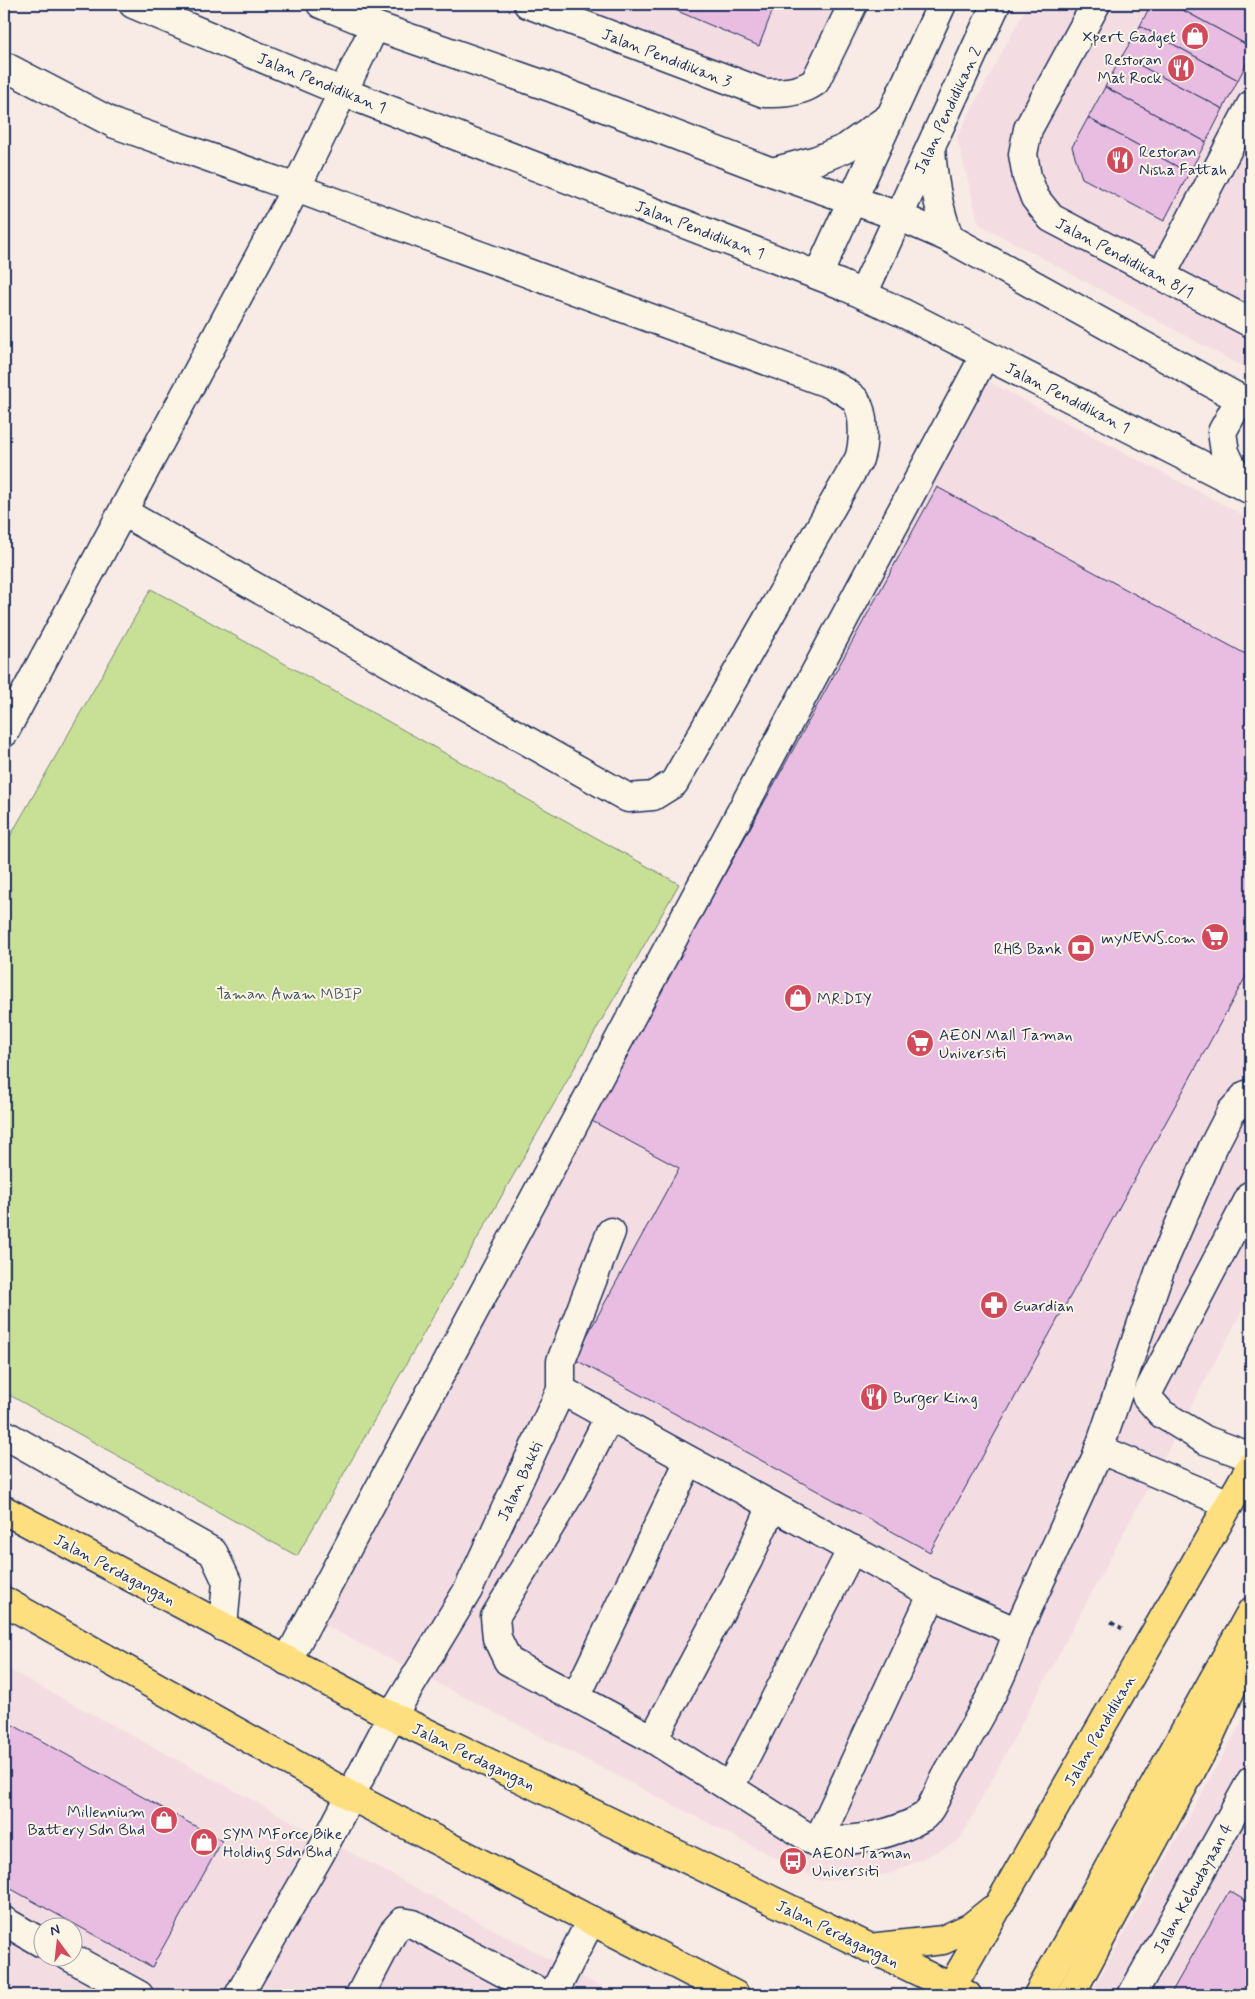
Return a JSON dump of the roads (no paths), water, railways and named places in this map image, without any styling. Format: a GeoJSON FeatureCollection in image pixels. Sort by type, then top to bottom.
{"type":"FeatureCollection","features":[{"type":"Feature","properties":{"kind":"main road","name":"Jalan Pendidikan"},"geometry":{"type":"LineString","coordinates":[[956,1992],[1000,1904],[1251,1466]]}},
{"type":"Feature","properties":{"kind":"main road","name":"Jalan Perdagangan"},"geometry":{"type":"LineString","coordinates":[[4,1510],[392,1716],[956,1992]]}},
{"type":"Feature","properties":{"kind":"main road"},"geometry":{"type":"LineString","coordinates":[[4,1601],[351,1796],[735,1995]]}},
{"type":"Feature","properties":{"kind":"main road"},"geometry":{"type":"LineString","coordinates":[[1038,1995],[1251,1612]]}},
{"type":"Feature","properties":{"kind":"main road"},"geometry":{"type":"LineString","coordinates":[[1070,1995],[1208,1740],[1251,1643]]}},
{"type":"Feature","properties":{"kind":"main road"},"geometry":{"type":"LineString","coordinates":[[868,1948],[943,1940],[971,1927],[1000,1904]]}},
{"type":"Feature","properties":{"kind":"street","name":"Jalan Pendidikan 1"},"geometry":{"type":"LineString","coordinates":[[133,4],[343,92],[863,294],[1245,487]]}},
{"type":"Feature","properties":{"kind":"street"},"geometry":{"type":"LineString","coordinates":[[321,4],[375,26],[550,87],[772,172],[898,216],[949,238],[1245,402],[1222,432],[1225,452],[1245,487]]}},
{"type":"Feature","properties":{"kind":"street","name":"Jalan Pendidikan 3"},"geometry":{"type":"LineString","coordinates":[[528,4],[764,93],[789,93],[815,82],[853,4]]}},
{"type":"Feature","properties":{"kind":"street"},"geometry":{"type":"LineString","coordinates":[[818,275],[851,199],[942,4]]}},
{"type":"Feature","properties":{"kind":"street","name":"Jalan Pendidikan 2"},"geometry":{"type":"LineString","coordinates":[[863,294],[996,4]]}},
{"type":"Feature","properties":{"kind":"street","name":"Jalan Pendidikan 8/1"},"geometry":{"type":"LineString","coordinates":[[1096,4],[1028,129],[1024,154],[1027,177],[1035,198],[1051,218],[1251,323]]}},
{"type":"Feature","properties":{"kind":"street"},"geometry":{"type":"LineString","coordinates":[[4,733],[296,188],[375,26]]}},
{"type":"Feature","properties":{"kind":"street"},"geometry":{"type":"LineString","coordinates":[[4,66],[115,124],[296,188],[842,390],[856,401],[860,415],[863,446],[859,459],[674,783],[653,796],[628,798],[123,512]]}},
{"type":"Feature","properties":{"kind":"street"},"geometry":{"type":"LineString","coordinates":[[1161,276],[1251,105]]}},
{"type":"Feature","properties":{"kind":"street"},"geometry":{"type":"LineString","coordinates":[[772,172],[817,160],[846,148],[888,119]]}},
{"type":"Feature","properties":{"kind":"street"},"geometry":{"type":"LineString","coordinates":[[931,145],[933,179],[938,207],[949,238]]}},
{"type":"Feature","properties":{"kind":"street"},"geometry":{"type":"LineString","coordinates":[[287,1661],[985,355]]}},
{"type":"Feature","properties":{"kind":"street"},"geometry":{"type":"LineString","coordinates":[[609,1417],[573,1488],[494,1617],[497,1638],[508,1661],[653,1739],[817,1843],[890,1832],[925,1816],[997,1683],[1012,1650],[1017,1632],[1099,1449],[1161,1267],[1213,1147],[1231,1112],[1246,1095],[1251,1094]]}},
{"type":"Feature","properties":{"kind":"street"},"geometry":{"type":"LineString","coordinates":[[1251,1195],[1146,1396],[1162,1414],[1205,1440],[1251,1456]]}},
{"type":"Feature","properties":{"kind":"street","name":"Jalan Bakti"},"geometry":{"type":"LineString","coordinates":[[239,1995],[351,1796],[392,1716],[468,1590],[561,1390],[561,1361],[611,1232]]}},
{"type":"Feature","properties":{"kind":"street"},"geometry":{"type":"LineString","coordinates":[[561,1390],[933,1593],[1017,1632]]}},
{"type":"Feature","properties":{"kind":"street"},"geometry":{"type":"LineString","coordinates":[[4,1434],[213,1552],[227,1582],[223,1627]]}},
{"type":"Feature","properties":{"kind":"street"},"geometry":{"type":"LineString","coordinates":[[1099,1449],[1229,1504]]}},
{"type":"Feature","properties":{"kind":"street"},"geometry":{"type":"LineString","coordinates":[[576,1698],[689,1461]]}},
{"type":"Feature","properties":{"kind":"street"},"geometry":{"type":"LineString","coordinates":[[653,1739],[748,1560],[772,1506]]}},
{"type":"Feature","properties":{"kind":"street"},"geometry":{"type":"LineString","coordinates":[[730,1788],[852,1549]]}},
{"type":"Feature","properties":{"kind":"street"},"geometry":{"type":"LineString","coordinates":[[817,1843],[933,1593]]}},
{"type":"Feature","properties":{"kind":"street","name":"Jalan Kebudayaan 4"},"geometry":{"type":"LineString","coordinates":[[1132,1995],[1251,1781]]}},
{"type":"Feature","properties":{"kind":"street"},"geometry":{"type":"LineString","coordinates":[[553,1995],[591,1920]]}},
{"type":"Feature","properties":{"kind":"street"},"geometry":{"type":"LineString","coordinates":[[4,1922],[32,1937]]}},
{"type":"Feature","properties":{"kind":"street"},"geometry":{"type":"LineString","coordinates":[[360,1995],[393,1932],[402,1922],[413,1924],[545,1995]]}},
{"type":"Feature","properties":{"kind":"street"},"geometry":{"type":"LineString","coordinates":[[82,1964],[139,1995]]}},
{"type":"Feature","properties":{"kind":"place","name":"Xpert Gadget"},"geometry":{"type":"Point","coordinates":[1195,36]}},
{"type":"Feature","properties":{"kind":"place","name":"Restoran Mat Rock"},"geometry":{"type":"Point","coordinates":[1181,68]}},
{"type":"Feature","properties":{"kind":"place","name":"Restoran Nisha Fattah"},"geometry":{"type":"Point","coordinates":[1120,160]}},
{"type":"Feature","properties":{"kind":"place","name":"myNEWS.com"},"geometry":{"type":"Point","coordinates":[1215,937]}},
{"type":"Feature","properties":{"kind":"place","name":"RHB Bank"},"geometry":{"type":"Point","coordinates":[1081,948]}},
{"type":"Feature","properties":{"kind":"place","name":"MR.DIY"},"geometry":{"type":"Point","coordinates":[798,998]}},
{"type":"Feature","properties":{"kind":"place","name":"AEON Mall Taman Universiti"},"geometry":{"type":"Point","coordinates":[920,1043]}},
{"type":"Feature","properties":{"kind":"place","name":"Guardian"},"geometry":{"type":"Point","coordinates":[994,1305]}},
{"type":"Feature","properties":{"kind":"place","name":"Burger King"},"geometry":{"type":"Point","coordinates":[874,1397]}},
{"type":"Feature","properties":{"kind":"place","name":"Millennium Battery Sdn Bhd"},"geometry":{"type":"Point","coordinates":[164,1820]}},
{"type":"Feature","properties":{"kind":"place","name":"SYM MForce Bike Holding Sdn Bhd"},"geometry":{"type":"Point","coordinates":[204,1842]}},
{"type":"Feature","properties":{"kind":"place","name":"AEON Taman Universiti"},"geometry":{"type":"Point","coordinates":[793,1861]}},
{"type":"Feature","properties":{"kind":"park label","name":"Taman Awam MBIP"},"geometry":{"type":"Point","coordinates":[289,993]}}]}
